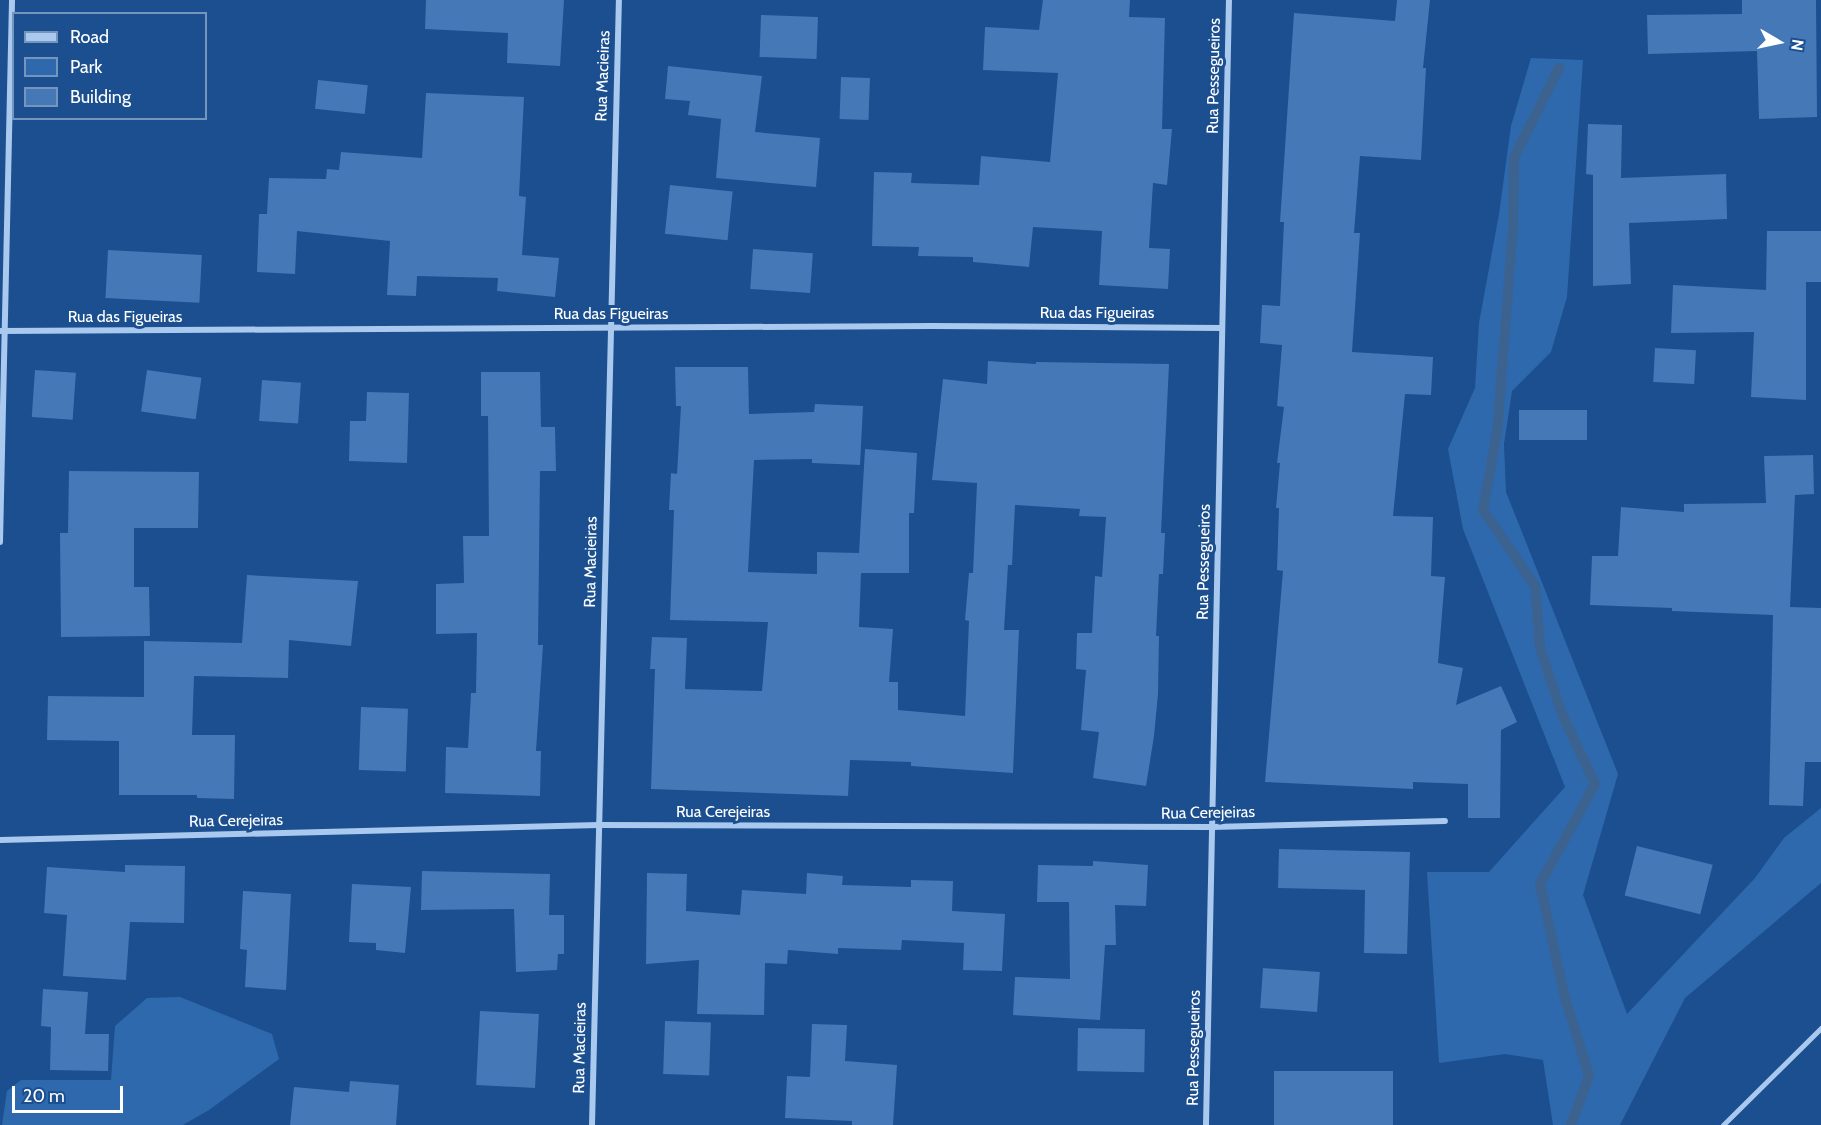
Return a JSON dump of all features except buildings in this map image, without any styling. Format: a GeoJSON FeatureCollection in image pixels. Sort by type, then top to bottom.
{"type":"FeatureCollection","features":[{"type":"Feature","properties":{"kind":"street"},"geometry":{"type":"LineString","coordinates":[[0,542],[2,331],[12,0]]}},
{"type":"Feature","properties":{"kind":"street","name":"Rua Macieiras"},"geometry":{"type":"LineString","coordinates":[[592,1125],[619,0]]}},
{"type":"Feature","properties":{"kind":"street","name":"Rua Pessegueiros"},"geometry":{"type":"LineString","coordinates":[[1206,1125],[1229,0]]}},
{"type":"Feature","properties":{"kind":"street","name":"Rua das Figueiras"},"geometry":{"type":"LineString","coordinates":[[2,331],[610,327],[1222,328]]}},
{"type":"Feature","properties":{"kind":"street","name":"Rua Cerejeiras"},"geometry":{"type":"LineString","coordinates":[[0,840],[599,825],[1212,827],[1445,820]]}},
{"type":"Feature","properties":{"kind":"lane"},"geometry":{"type":"LineString","coordinates":[[1723,1125],[1821,1028]]}},
{"type":"Feature","properties":{"kind":"green space"},"geometry":{"type":"Polygon","coordinates":[[[1531,58],[1583,60],[1567,297],[1551,352],[1512,391],[1504,444],[1506,492],[1618,774],[1583,895],[1627,1014],[1755,878],[1784,838],[1821,808],[1821,883],[1685,998],[1620,1125],[1553,1125],[1543,1060],[1505,1054],[1439,1063],[1427,872],[1489,872],[1565,787],[1463,529],[1448,449],[1475,388],[1479,323],[1499,214],[1511,126],[1531,58]]]}},
{"type":"Feature","properties":{"kind":"green space"},"geometry":{"type":"Polygon","coordinates":[[[180,997],[272,1034],[279,1059],[209,1110],[183,1125],[2,1125],[7,1091],[21,1080],[111,1080],[115,1026],[147,998],[180,997]]]}},
{"type":"Feature","properties":{"kind":"waterway"},"geometry":{"type":"LineString","coordinates":[[1559,68],[1514,158],[1513,226],[1497,432],[1483,510],[1535,586],[1540,648],[1562,714],[1595,784],[1540,884],[1564,994],[1589,1076],[1571,1125]]}}]}
